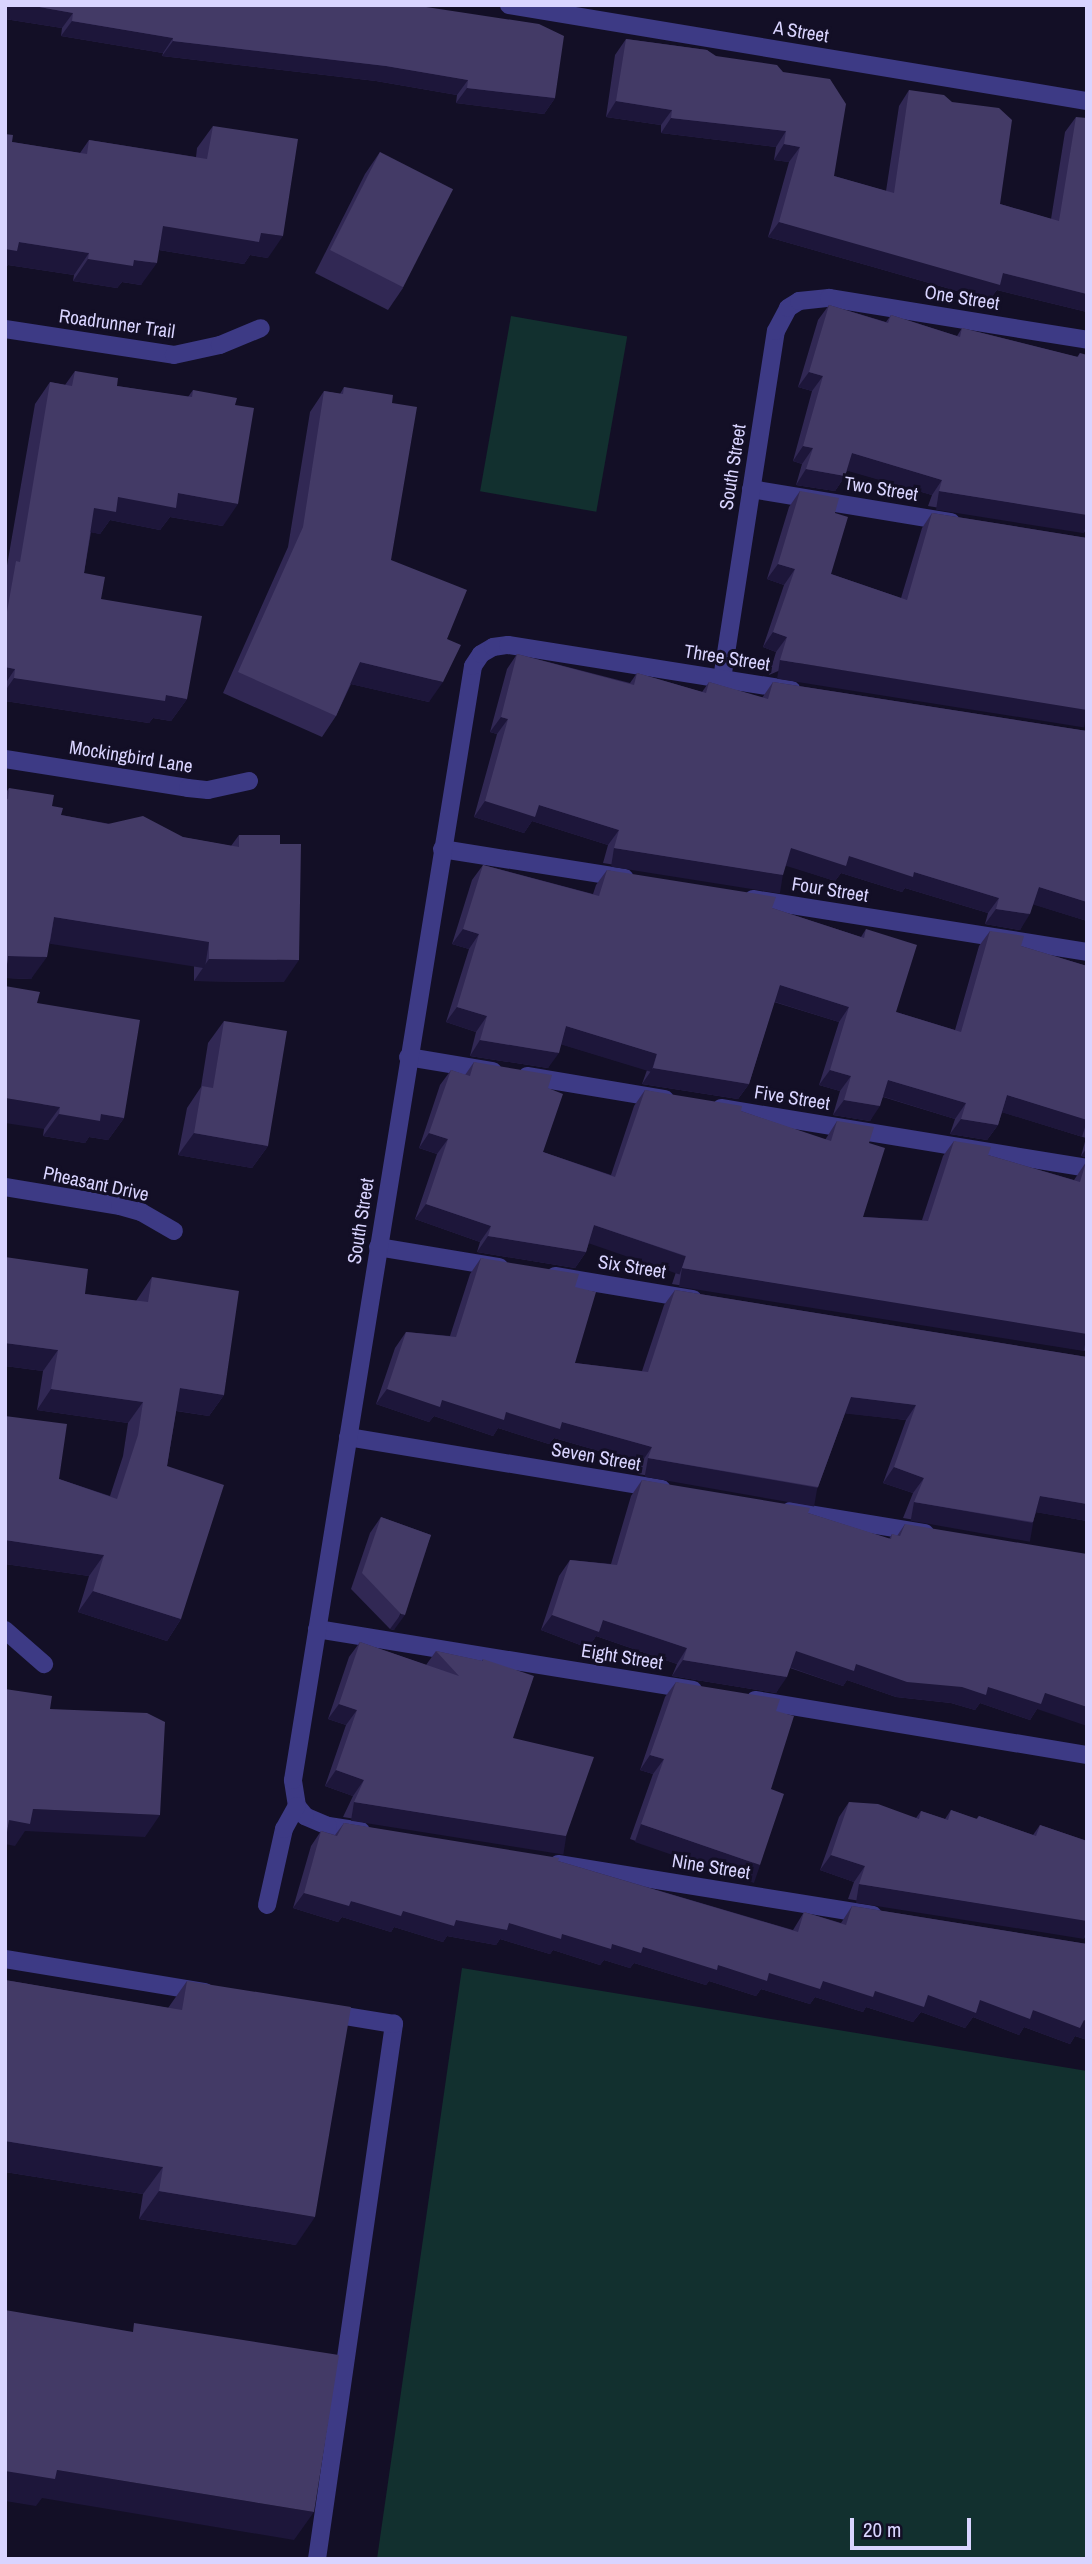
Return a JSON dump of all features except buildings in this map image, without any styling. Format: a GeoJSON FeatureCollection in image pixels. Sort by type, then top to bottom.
{"type":"FeatureCollection","features":[{"type":"Feature","properties":{"kind":"lane","name":"A Street"},"geometry":{"type":"LineString","coordinates":[[509,5],[1087,101]]}},
{"type":"Feature","properties":{"kind":"lane","name":"One Street"},"geometry":{"type":"LineString","coordinates":[[830,298],[1087,340]]}},
{"type":"Feature","properties":{"kind":"lane","name":"South Street"},"geometry":{"type":"LineString","coordinates":[[722,679],[781,318],[799,300],[830,298]]}},
{"type":"Feature","properties":{"kind":"lane","name":"Roadrunner Trail"},"geometry":{"type":"LineString","coordinates":[[5,329],[174,355],[220,345],[261,328]]}},
{"type":"Feature","properties":{"kind":"lane","name":"Two Street"},"geometry":{"type":"LineString","coordinates":[[751,489],[966,524]]}},
{"type":"Feature","properties":{"kind":"lane","name":"South Street"},"geometry":{"type":"LineString","coordinates":[[297,1806],[293,1780],[473,666],[481,654],[493,647],[526,647]]}},
{"type":"Feature","properties":{"kind":"lane","name":"Three Street"},"geometry":{"type":"LineString","coordinates":[[526,647],[803,692]]}},
{"type":"Feature","properties":{"kind":"lane","name":"Mockingbird Lane"},"geometry":{"type":"LineString","coordinates":[[5,759],[208,790],[249,781]]}},
{"type":"Feature","properties":{"kind":"lane"},"geometry":{"type":"LineString","coordinates":[[442,849],[648,882]]}},
{"type":"Feature","properties":{"kind":"lane","name":"Four Street"},"geometry":{"type":"LineString","coordinates":[[730,895],[1087,953]]}},
{"type":"Feature","properties":{"kind":"lane"},"geometry":{"type":"LineString","coordinates":[[408,1057],[680,1101]]}},
{"type":"Feature","properties":{"kind":"lane","name":"Five Street"},"geometry":{"type":"LineString","coordinates":[[707,1106],[1087,1168]]}},
{"type":"Feature","properties":{"kind":"lane","name":"Pheasant Drive"},"geometry":{"type":"LineString","coordinates":[[5,1188],[120,1206],[141,1212],[174,1231]]}},
{"type":"Feature","properties":{"kind":"lane"},"geometry":{"type":"LineString","coordinates":[[379,1247],[515,1270]]}},
{"type":"Feature","properties":{"kind":"lane","name":"Six Street"},"geometry":{"type":"LineString","coordinates":[[542,1274],[705,1301]]}},
{"type":"Feature","properties":{"kind":"lane","name":"Seven Street"},"geometry":{"type":"LineString","coordinates":[[348,1437],[676,1492]]}},
{"type":"Feature","properties":{"kind":"lane"},"geometry":{"type":"LineString","coordinates":[[772,1508],[936,1535]]}},
{"type":"Feature","properties":{"kind":"lane","name":"Eight Street"},"geometry":{"type":"LineString","coordinates":[[317,1629],[715,1694]]}},
{"type":"Feature","properties":{"kind":"lane"},"geometry":{"type":"LineString","coordinates":[[5,1630],[44,1664]]}},
{"type":"Feature","properties":{"kind":"lane"},"geometry":{"type":"LineString","coordinates":[[743,1698],[1087,1755]]}},
{"type":"Feature","properties":{"kind":"lane"},"geometry":{"type":"LineString","coordinates":[[267,1905],[284,1829],[297,1806],[305,1816],[328,1826],[383,1835]]}},
{"type":"Feature","properties":{"kind":"lane","name":"Nine Street"},"geometry":{"type":"LineString","coordinates":[[535,1860],[894,1918]]}},
{"type":"Feature","properties":{"kind":"lane"},"geometry":{"type":"LineString","coordinates":[[5,1959],[220,1995]]}},
{"type":"Feature","properties":{"kind":"lane"},"geometry":{"type":"LineString","coordinates":[[314,2011],[394,2024],[317,2559]]}},
{"type":"Feature","properties":{"kind":"green space"},"geometry":{"type":"Polygon","coordinates":[[[511,316],[627,336],[596,512],[480,491],[511,316]]]}},
{"type":"Feature","properties":{"kind":"green space"},"geometry":{"type":"Polygon","coordinates":[[[462,1968],[1087,2071],[1087,2559],[377,2559],[462,1968]]]}}]}
